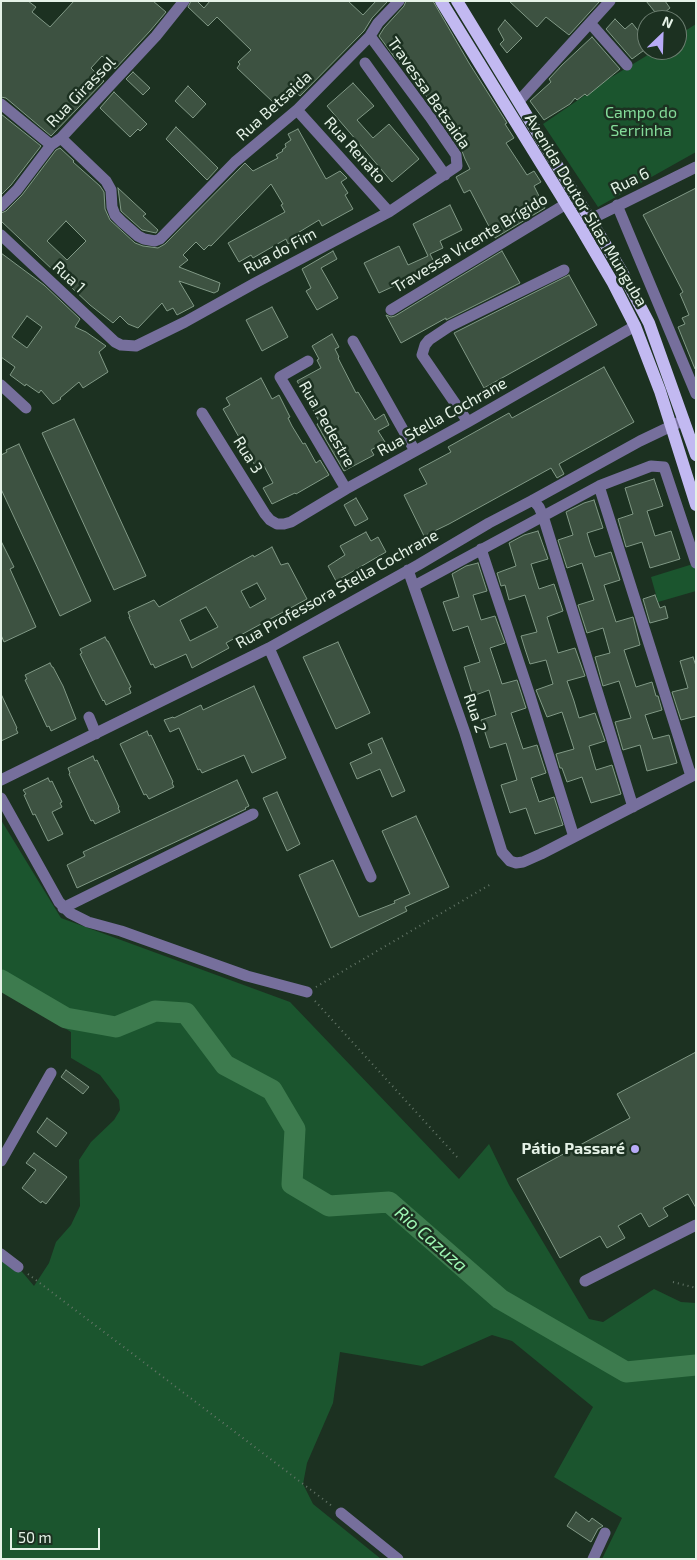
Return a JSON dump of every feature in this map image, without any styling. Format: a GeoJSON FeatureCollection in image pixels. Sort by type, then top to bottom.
{"type":"FeatureCollection","features":[{"type":"Feature","properties":{"kind":"main road","name":"Avenida Doutor Silas Munguba"},"geometry":{"type":"LineString","coordinates":[[441,1],[579,225],[613,283],[635,326],[660,391],[696,505]]}},
{"type":"Feature","properties":{"kind":"main road","name":"Avenida Doutor Silas Munguba"},"geometry":{"type":"LineString","coordinates":[[456,1],[519,100],[621,270],[649,323],[696,455]]}},
{"type":"Feature","properties":{"kind":"street","name":"Rua Girassol"},"geometry":{"type":"LineString","coordinates":[[1,206],[17,190],[51,145],[62,138],[156,36],[184,1]]}},
{"type":"Feature","properties":{"kind":"street","name":"Rua Betsaida"},"geometry":{"type":"LineString","coordinates":[[62,138],[106,181],[111,190],[112,207],[122,222],[138,236],[150,240],[160,239],[235,162],[297,110],[370,36],[378,23],[399,1]]}},
{"type":"Feature","properties":{"kind":"street"},"geometry":{"type":"LineString","coordinates":[[519,100],[610,1]]}},
{"type":"Feature","properties":{"kind":"street"},"geometry":{"type":"LineString","coordinates":[[590,23],[626,65]]}},
{"type":"Feature","properties":{"kind":"street","name":"Travessa Betsaida"},"geometry":{"type":"LineString","coordinates":[[370,36],[456,155],[458,163],[455,168]]}},
{"type":"Feature","properties":{"kind":"street"},"geometry":{"type":"LineString","coordinates":[[365,63],[444,175]]}},
{"type":"Feature","properties":{"kind":"street"},"geometry":{"type":"LineString","coordinates":[[1,104],[51,145]]}},
{"type":"Feature","properties":{"kind":"street","name":"Rua Renato"},"geometry":{"type":"LineString","coordinates":[[297,110],[389,212]]}},
{"type":"Feature","properties":{"kind":"street","name":"Rua 6"},"geometry":{"type":"LineString","coordinates":[[579,225],[696,167]]}},
{"type":"Feature","properties":{"kind":"street","name":"Rua do Fim"},"geometry":{"type":"LineString","coordinates":[[115,342],[132,347],[153,338],[389,212],[455,168]]}},
{"type":"Feature","properties":{"kind":"street","name":"Travessa Vicente Brígido"},"geometry":{"type":"LineString","coordinates":[[391,310],[566,204]]}},
{"type":"Feature","properties":{"kind":"street","name":"Avenida Doutor Silas Munguba"},"geometry":{"type":"LineString","coordinates":[[617,205],[696,394]]}},
{"type":"Feature","properties":{"kind":"street","name":"Rua 1"},"geometry":{"type":"LineString","coordinates":[[1,235],[115,342]]}},
{"type":"Feature","properties":{"kind":"street"},"geometry":{"type":"LineString","coordinates":[[468,422],[422,355],[425,345],[429,340],[450,326],[564,270]]}},
{"type":"Feature","properties":{"kind":"street","name":"Rua Stella Cochrane"},"geometry":{"type":"LineString","coordinates":[[265,514],[277,524],[291,522],[635,326]]}},
{"type":"Feature","properties":{"kind":"street"},"geometry":{"type":"LineString","coordinates":[[353,341],[415,452]]}},
{"type":"Feature","properties":{"kind":"street","name":"Rua Pedestre"},"geometry":{"type":"LineString","coordinates":[[308,361],[280,377],[346,489]]}},
{"type":"Feature","properties":{"kind":"street"},"geometry":{"type":"LineString","coordinates":[[1,385],[26,408]]}},
{"type":"Feature","properties":{"kind":"street","name":"Rua 3"},"geometry":{"type":"LineString","coordinates":[[202,413],[265,514]]}},
{"type":"Feature","properties":{"kind":"street","name":"Rua Professora Stella Cochrane"},"geometry":{"type":"LineString","coordinates":[[1,780],[269,648],[489,523],[640,441],[684,420]]}},
{"type":"Feature","properties":{"kind":"street"},"geometry":{"type":"LineString","coordinates":[[414,586],[599,486],[651,466],[664,467],[696,563]]}},
{"type":"Feature","properties":{"kind":"street"},"geometry":{"type":"LineString","coordinates":[[481,549],[574,836],[693,775],[599,486]]}},
{"type":"Feature","properties":{"kind":"street"},"geometry":{"type":"LineString","coordinates":[[534,500],[540,507],[543,516],[633,807]]}},
{"type":"Feature","properties":{"kind":"street","name":"Rua 2"},"geometry":{"type":"LineString","coordinates":[[408,570],[465,733],[502,852],[510,861],[516,863],[523,862],[574,836]]}},
{"type":"Feature","properties":{"kind":"street"},"geometry":{"type":"LineString","coordinates":[[269,648],[371,877]]}},
{"type":"Feature","properties":{"kind":"street"},"geometry":{"type":"LineString","coordinates":[[89,717],[96,734]]}},
{"type":"Feature","properties":{"kind":"street"},"geometry":{"type":"LineString","coordinates":[[1,798],[63,908],[70,913],[88,922],[121,931],[247,976],[308,992]]}},
{"type":"Feature","properties":{"kind":"street"},"geometry":{"type":"LineString","coordinates":[[63,908],[253,814]]}},
{"type":"Feature","properties":{"kind":"street"},"geometry":{"type":"LineString","coordinates":[[1,1161],[51,1073]]}},
{"type":"Feature","properties":{"kind":"street"},"geometry":{"type":"LineString","coordinates":[[585,1281],[696,1225]]}},
{"type":"Feature","properties":{"kind":"street"},"geometry":{"type":"LineString","coordinates":[[1,1254],[18,1267]]}},
{"type":"Feature","properties":{"kind":"street"},"geometry":{"type":"LineString","coordinates":[[341,1513],[398,1559]]}},
{"type":"Feature","properties":{"kind":"street"},"geometry":{"type":"LineString","coordinates":[[593,1559],[605,1533]]}},
{"type":"Feature","properties":{"kind":"path"},"geometry":{"type":"LineString","coordinates":[[457,1157],[308,992],[491,884]]}},
{"type":"Feature","properties":{"kind":"path"},"geometry":{"type":"LineString","coordinates":[[18,1267],[341,1513]]}},
{"type":"Feature","properties":{"kind":"path"},"geometry":{"type":"LineString","coordinates":[[673,1282],[696,1288]]}},
{"type":"Feature","properties":{"kind":"green space","name":"Campo do Serrinha"},"geometry":{"type":"Polygon","coordinates":[[[696,24],[696,152],[598,207],[543,124],[600,84],[640,60],[687,60],[687,30],[696,24]]]}},
{"type":"Feature","properties":{"kind":"green space"},"geometry":{"type":"Polygon","coordinates":[[[693,564],[696,572],[696,591],[658,602],[651,577],[693,564]]]}},
{"type":"Feature","properties":{"kind":"green space"},"geometry":{"type":"Polygon","coordinates":[[[1,820],[61,918],[290,1002],[459,1179],[489,1144],[509,1185],[589,1319],[603,1322],[654,1289],[681,1302],[696,1303],[696,1559],[602,1559],[622,1518],[554,1477],[593,1407],[512,1341],[492,1335],[422,1366],[340,1352],[333,1403],[307,1463],[303,1484],[313,1504],[381,1559],[1,1559],[1,1261],[18,1267],[34,1286],[49,1263],[56,1242],[71,1225],[80,1206],[79,1160],[91,1142],[114,1120],[120,1110],[119,1100],[100,1075],[71,1058],[71,1032],[1,989],[1,820]]]}},
{"type":"Feature","properties":{"kind":"building"},"geometry":{"type":"Polygon","coordinates":[[[1,1],[28,1],[36,7],[32,12],[50,27],[74,1],[153,1],[166,12],[115,69],[102,56],[91,68],[104,81],[51,136],[6,98],[1,97],[1,1]]]}},
{"type":"Feature","properties":{"kind":"building"},"geometry":{"type":"Polygon","coordinates":[[[191,1],[197,1],[204,8],[210,1],[348,1],[363,15],[376,1],[388,1],[372,18],[364,31],[300,96],[293,90],[287,97],[283,93],[274,103],[237,68],[240,64],[238,62],[251,50],[217,17],[208,26],[188,7],[191,1]]]}},
{"type":"Feature","properties":{"kind":"building"},"geometry":{"type":"Polygon","coordinates":[[[406,1],[433,1],[507,123],[505,124],[514,138],[506,143],[527,175],[534,171],[541,182],[534,186],[545,208],[495,238],[470,190],[464,193],[456,177],[470,169],[462,151],[436,109],[411,76],[413,74],[395,58],[379,36],[406,1]]]}},
{"type":"Feature","properties":{"kind":"building"},"geometry":{"type":"Polygon","coordinates":[[[509,1],[600,1],[569,35],[546,17],[537,27],[509,1]]]}},
{"type":"Feature","properties":{"kind":"building"},"geometry":{"type":"Polygon","coordinates":[[[646,1],[665,1],[670,8],[668,10],[653,10],[646,1]]]}},
{"type":"Feature","properties":{"kind":"building"},"geometry":{"type":"Polygon","coordinates":[[[615,19],[625,29],[632,23],[637,29],[637,55],[632,59],[606,29],[615,19]]]}},
{"type":"Feature","properties":{"kind":"building"},"geometry":{"type":"Polygon","coordinates":[[[505,20],[522,38],[507,53],[500,44],[504,40],[498,29],[505,20]]]}},
{"type":"Feature","properties":{"kind":"building"},"geometry":{"type":"Polygon","coordinates":[[[592,37],[620,69],[587,96],[585,94],[577,100],[575,98],[570,104],[544,120],[530,101],[551,82],[549,79],[562,65],[592,37]]]}},
{"type":"Feature","properties":{"kind":"building"},"geometry":{"type":"Polygon","coordinates":[[[133,72],[150,88],[143,95],[126,79],[133,72]]]}},
{"type":"Feature","properties":{"kind":"building"},"geometry":{"type":"Polygon","coordinates":[[[353,83],[374,106],[357,120],[373,138],[389,124],[419,159],[392,182],[327,106],[353,83]]]}},
{"type":"Feature","properties":{"kind":"building"},"geometry":{"type":"Polygon","coordinates":[[[188,86],[206,104],[193,118],[175,101],[188,86]]]}},
{"type":"Feature","properties":{"kind":"building"},"geometry":{"type":"Polygon","coordinates":[[[114,92],[147,124],[130,137],[100,108],[114,92]]]}},
{"type":"Feature","properties":{"kind":"building"},"geometry":{"type":"Polygon","coordinates":[[[1,114],[41,146],[1,195],[1,114]]]}},
{"type":"Feature","properties":{"kind":"building"},"geometry":{"type":"Polygon","coordinates":[[[176,127],[218,168],[207,180],[166,139],[176,127]]]}},
{"type":"Feature","properties":{"kind":"building"},"geometry":{"type":"Polygon","coordinates":[[[298,129],[326,179],[340,171],[347,178],[341,182],[348,193],[345,195],[353,209],[322,226],[319,220],[296,234],[298,237],[288,244],[286,239],[253,258],[251,255],[239,262],[228,243],[285,212],[281,205],[283,204],[271,184],[211,246],[209,245],[204,250],[196,242],[183,255],[188,260],[179,267],[220,283],[218,291],[214,293],[179,281],[194,306],[177,315],[173,308],[167,311],[162,303],[138,328],[128,324],[120,316],[113,323],[90,305],[1,221],[1,213],[6,211],[22,195],[56,150],[60,148],[100,186],[104,192],[105,209],[110,220],[135,243],[158,248],[165,244],[245,163],[253,171],[278,158],[276,155],[283,151],[286,147],[285,144],[291,140],[288,134],[298,129]],[[66,221],[47,241],[67,260],[86,241],[66,221]]]}},
{"type":"Feature","properties":{"kind":"building"},"geometry":{"type":"Polygon","coordinates":[[[118,188],[146,214],[143,216],[158,230],[156,233],[142,230],[121,211],[118,188]]]}},
{"type":"Feature","properties":{"kind":"building"},"geometry":{"type":"Polygon","coordinates":[[[696,188],[695,369],[678,327],[685,324],[682,318],[689,315],[680,294],[683,292],[643,215],[696,188]]]}},
{"type":"Feature","properties":{"kind":"building"},"geometry":{"type":"Polygon","coordinates":[[[450,205],[462,230],[440,241],[443,248],[430,254],[435,264],[413,275],[414,277],[379,293],[364,263],[399,246],[408,265],[428,256],[413,224],[450,205]]]}},
{"type":"Feature","properties":{"kind":"building"},"geometry":{"type":"Polygon","coordinates":[[[333,251],[337,259],[321,268],[338,298],[317,310],[306,291],[311,288],[302,269],[333,251]]]}},
{"type":"Feature","properties":{"kind":"building"},"geometry":{"type":"Polygon","coordinates":[[[502,251],[520,283],[446,320],[446,318],[401,343],[386,315],[395,316],[502,251]]]}},
{"type":"Feature","properties":{"kind":"building"},"geometry":{"type":"Polygon","coordinates":[[[1,253],[44,285],[80,319],[75,327],[106,346],[99,352],[108,372],[83,388],[79,382],[53,404],[41,390],[39,393],[10,375],[15,367],[1,357],[1,253]],[[27,316],[12,337],[27,348],[42,327],[27,316]]]}},
{"type":"Feature","properties":{"kind":"building"},"geometry":{"type":"Polygon","coordinates":[[[569,275],[597,325],[484,388],[454,333],[569,275]]]}},
{"type":"Feature","properties":{"kind":"building"},"geometry":{"type":"Polygon","coordinates":[[[272,307],[288,337],[262,351],[246,320],[272,307]]]}},
{"type":"Feature","properties":{"kind":"building"},"geometry":{"type":"Polygon","coordinates":[[[332,334],[339,347],[335,349],[338,358],[356,393],[358,392],[375,420],[384,414],[389,425],[378,431],[385,442],[371,450],[374,455],[344,471],[317,424],[320,423],[297,381],[321,368],[317,360],[319,359],[312,346],[332,334]]]}},
{"type":"Feature","properties":{"kind":"building"},"geometry":{"type":"Polygon","coordinates":[[[604,367],[634,422],[559,464],[564,474],[557,478],[551,468],[424,536],[404,495],[427,484],[419,469],[451,452],[448,447],[509,413],[512,418],[604,367]]]}},
{"type":"Feature","properties":{"kind":"building"},"geometry":{"type":"Polygon","coordinates":[[[261,378],[272,399],[279,395],[290,417],[288,418],[303,444],[305,443],[316,463],[320,460],[329,475],[296,494],[272,504],[263,488],[273,483],[264,466],[257,469],[223,409],[230,405],[226,398],[261,378]]]}},
{"type":"Feature","properties":{"kind":"building"},"geometry":{"type":"Polygon","coordinates":[[[74,419],[146,576],[114,590],[42,433],[74,419]]]}},
{"type":"Feature","properties":{"kind":"building"},"geometry":{"type":"Polygon","coordinates":[[[19,444],[91,601],[60,616],[1,489],[1,455],[7,452],[6,450],[19,444]]]}},
{"type":"Feature","properties":{"kind":"building"},"geometry":{"type":"Polygon","coordinates":[[[654,479],[663,506],[647,511],[655,536],[671,531],[680,559],[650,568],[642,542],[626,547],[618,519],[633,514],[625,488],[654,479]]]}},
{"type":"Feature","properties":{"kind":"building"},"geometry":{"type":"Polygon","coordinates":[[[356,498],[368,519],[355,526],[344,505],[356,498]]]}},
{"type":"Feature","properties":{"kind":"building"},"geometry":{"type":"Polygon","coordinates":[[[594,500],[603,528],[587,533],[590,543],[595,557],[611,552],[620,580],[604,585],[616,622],[633,617],[640,645],[624,650],[636,687],[652,682],[662,710],[645,715],[653,739],[669,735],[677,763],[647,771],[640,745],[623,750],[615,722],[631,718],[619,681],[603,686],[595,657],[610,653],[603,628],[587,633],[578,605],[594,600],[582,563],[567,568],[558,540],[573,535],[566,512],[594,500]]]}},
{"type":"Feature","properties":{"kind":"building"},"geometry":{"type":"Polygon","coordinates":[[[538,531],[548,559],[531,564],[539,589],[554,584],[563,611],[547,617],[558,653],[575,648],[585,676],[567,681],[579,718],[595,713],[605,741],[589,746],[596,770],[612,765],[621,794],[591,803],[582,777],[567,782],[562,768],[560,768],[556,754],[574,749],[562,712],[547,717],[536,690],[553,684],[546,660],[530,664],[525,649],[521,636],[537,632],[525,595],[509,600],[505,585],[501,586],[497,573],[516,566],[509,543],[524,535],[538,531]]]}},
{"type":"Feature","properties":{"kind":"building"},"geometry":{"type":"Polygon","coordinates":[[[366,532],[371,541],[378,537],[386,552],[336,581],[328,566],[345,555],[340,546],[366,532]]]}},
{"type":"Feature","properties":{"kind":"building"},"geometry":{"type":"Polygon","coordinates":[[[1,541],[14,567],[10,569],[36,627],[4,642],[1,635],[1,541]]]}},
{"type":"Feature","properties":{"kind":"building"},"geometry":{"type":"Polygon","coordinates":[[[272,547],[281,565],[288,563],[307,599],[226,643],[229,648],[192,668],[186,654],[155,668],[153,664],[151,665],[128,612],[154,600],[159,607],[253,555],[254,557],[272,547]],[[257,583],[241,591],[250,608],[266,599],[257,583]],[[206,607],[180,620],[190,641],[218,627],[206,607]]]}},
{"type":"Feature","properties":{"kind":"building"},"geometry":{"type":"Polygon","coordinates":[[[478,563],[487,591],[473,595],[481,620],[495,616],[505,643],[490,648],[502,684],[517,680],[526,708],[511,713],[523,749],[537,745],[546,773],[531,778],[539,802],[554,797],[563,825],[535,834],[526,808],[510,813],[501,785],[517,780],[506,743],[490,748],[481,720],[496,715],[489,690],[473,696],[464,667],[480,662],[468,626],[453,631],[443,602],[459,597],[452,574],[466,566],[478,563]]]}},
{"type":"Feature","properties":{"kind":"building"},"geometry":{"type":"Polygon","coordinates":[[[655,595],[660,608],[665,606],[668,618],[650,623],[643,599],[655,595]]]}},
{"type":"Feature","properties":{"kind":"building"},"geometry":{"type":"Polygon","coordinates":[[[105,637],[131,687],[129,688],[131,693],[106,705],[80,654],[82,653],[80,649],[105,637]]]}},
{"type":"Feature","properties":{"kind":"building"},"geometry":{"type":"Polygon","coordinates":[[[338,642],[370,713],[336,729],[303,657],[338,642]]]}},
{"type":"Feature","properties":{"kind":"building"},"geometry":{"type":"Polygon","coordinates":[[[693,657],[696,666],[696,716],[681,720],[672,692],[688,688],[680,661],[693,657]]]}},
{"type":"Feature","properties":{"kind":"building"},"geometry":{"type":"Polygon","coordinates":[[[50,663],[63,686],[76,719],[51,731],[49,726],[47,727],[25,680],[27,679],[25,675],[50,663]]]}},
{"type":"Feature","properties":{"kind":"building"},"geometry":{"type":"Polygon","coordinates":[[[254,686],[286,758],[252,773],[244,755],[202,773],[200,769],[198,770],[179,728],[170,732],[164,720],[174,718],[201,705],[203,710],[254,686]]]}},
{"type":"Feature","properties":{"kind":"building"},"geometry":{"type":"Polygon","coordinates":[[[1,694],[18,733],[1,741],[1,694]]]}},
{"type":"Feature","properties":{"kind":"building"},"geometry":{"type":"Polygon","coordinates":[[[147,731],[149,736],[151,735],[174,787],[149,799],[146,794],[144,795],[120,744],[147,731]]]}},
{"type":"Feature","properties":{"kind":"building"},"geometry":{"type":"Polygon","coordinates":[[[382,738],[405,791],[392,797],[380,769],[357,779],[350,763],[372,753],[368,744],[382,738]]]}},
{"type":"Feature","properties":{"kind":"building"},"geometry":{"type":"Polygon","coordinates":[[[93,756],[95,761],[97,760],[120,812],[95,824],[93,820],[91,821],[68,768],[93,756]]]}},
{"type":"Feature","properties":{"kind":"building"},"geometry":{"type":"Polygon","coordinates":[[[48,778],[50,782],[52,781],[62,802],[60,803],[62,807],[52,812],[63,834],[48,841],[35,814],[33,815],[23,790],[48,778]]]}},
{"type":"Feature","properties":{"kind":"building"},"geometry":{"type":"Polygon","coordinates":[[[237,780],[249,806],[246,809],[77,888],[67,865],[85,856],[83,852],[237,780]]]}},
{"type":"Feature","properties":{"kind":"building"},"geometry":{"type":"Polygon","coordinates":[[[277,792],[300,844],[287,851],[263,798],[277,792]]]}},
{"type":"Feature","properties":{"kind":"building"},"geometry":{"type":"Polygon","coordinates":[[[416,816],[449,887],[405,907],[407,911],[331,948],[299,875],[333,860],[359,917],[395,903],[394,901],[410,894],[382,831],[416,816]]]}},
{"type":"Feature","properties":{"kind":"building","name":"Pátio Passaré"},"geometry":{"type":"Polygon","coordinates":[[[696,1052],[696,1208],[688,1194],[663,1208],[668,1216],[649,1227],[641,1213],[618,1226],[625,1238],[607,1248],[600,1236],[560,1258],[517,1179],[630,1118],[617,1094],[696,1052]]]}},
{"type":"Feature","properties":{"kind":"building"},"geometry":{"type":"Polygon","coordinates":[[[66,1070],[89,1087],[83,1094],[61,1077],[66,1070]]]}},
{"type":"Feature","properties":{"kind":"building"},"geometry":{"type":"Polygon","coordinates":[[[47,1118],[67,1133],[56,1147],[37,1132],[47,1118]]]}},
{"type":"Feature","properties":{"kind":"building"},"geometry":{"type":"Polygon","coordinates":[[[34,1153],[67,1177],[46,1204],[42,1201],[41,1203],[22,1188],[36,1170],[26,1163],[34,1153]]]}},
{"type":"Feature","properties":{"kind":"building"},"geometry":{"type":"Polygon","coordinates":[[[576,1512],[589,1522],[592,1518],[603,1526],[598,1529],[591,1542],[567,1526],[576,1512]]]}},
{"type":"Feature","properties":{"kind":"waterway","name":"Rio Cazuza"},"geometry":{"type":"LineString","coordinates":[[1,980],[66,1018],[116,1027],[155,1011],[186,1013],[225,1065],[272,1090],[295,1129],[292,1184],[329,1206],[389,1202],[500,1299],[626,1372],[696,1365]]}},
{"type":"Feature","properties":{"kind":"place","name":"Pátio Passaré"},"geometry":{"type":"Point","coordinates":[635,1149]}}]}
